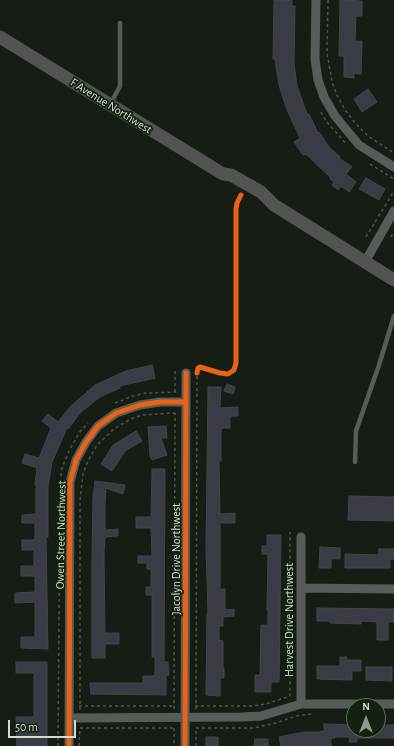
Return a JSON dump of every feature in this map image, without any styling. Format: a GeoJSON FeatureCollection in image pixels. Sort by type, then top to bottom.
{"type":"FeatureCollection","features":[{"type":"Feature","properties":{"kind":"main road","name":"F Avenue Northwest"},"geometry":{"type":"LineString","coordinates":[[0,37],[222,174],[231,175],[261,192],[274,205],[394,280]]}},
{"type":"Feature","properties":{"kind":"street"},"geometry":{"type":"LineString","coordinates":[[316,0],[314,58],[318,80],[324,97],[335,116],[359,145],[394,167]]}},
{"type":"Feature","properties":{"kind":"street"},"geometry":{"type":"LineString","coordinates":[[365,262],[394,211]]}},
{"type":"Feature","properties":{"kind":"street","name":"Jacolyn Drive Northwest"},"geometry":{"type":"LineString","coordinates":[[185,746],[186,372]]}},
{"type":"Feature","properties":{"kind":"street","name":"Owen Street Northwest"},"geometry":{"type":"LineString","coordinates":[[69,746],[70,482],[76,460],[86,442],[98,426],[116,414],[140,405],[160,402],[186,402]]}},
{"type":"Feature","properties":{"kind":"street","name":"Harvest Drive Northwest"},"geometry":{"type":"LineString","coordinates":[[301,704],[302,536]]}},
{"type":"Feature","properties":{"kind":"street"},"geometry":{"type":"LineString","coordinates":[[301,588],[394,589]]}},
{"type":"Feature","properties":{"kind":"street"},"geometry":{"type":"LineString","coordinates":[[69,718],[242,717],[260,716],[301,704],[394,704]]}},
{"type":"Feature","properties":{"kind":"lane"},"geometry":{"type":"LineString","coordinates":[[110,105],[120,86],[120,23]]}},
{"type":"Feature","properties":{"kind":"lane"},"geometry":{"type":"LineString","coordinates":[[355,462],[356,431],[394,316]]}},
{"type":"Feature","properties":{"kind":"path"},"geometry":{"type":"LineString","coordinates":[[328,0],[327,53],[332,82],[337,95],[345,110],[356,124],[368,136],[394,153]]}},
{"type":"Feature","properties":{"kind":"path"},"geometry":{"type":"LineString","coordinates":[[366,237],[394,191]]}},
{"type":"Feature","properties":{"kind":"path"},"geometry":{"type":"LineString","coordinates":[[196,710],[194,706],[197,373],[198,368],[200,367]]}},
{"type":"Feature","properties":{"kind":"path"},"geometry":{"type":"LineString","coordinates":[[175,371],[175,396]]}},
{"type":"Feature","properties":{"kind":"path"},"geometry":{"type":"LineString","coordinates":[[174,710],[175,409]]}},
{"type":"Feature","properties":{"kind":"path"},"geometry":{"type":"LineString","coordinates":[[80,711],[80,500],[85,467],[97,445],[108,433],[121,424],[147,414],[175,413]]}},
{"type":"Feature","properties":{"kind":"path"},"geometry":{"type":"LineString","coordinates":[[194,706],[259,705],[290,696],[290,532]]}},
{"type":"Feature","properties":{"kind":"path"},"geometry":{"type":"LineString","coordinates":[[75,706],[177,706]]}},
{"type":"Feature","properties":{"kind":"path"},"geometry":{"type":"LineString","coordinates":[[80,724],[80,746]]}},
{"type":"Feature","properties":{"kind":"path"},"geometry":{"type":"LineString","coordinates":[[174,724],[174,746]]}},
{"type":"Feature","properties":{"kind":"path"},"geometry":{"type":"LineString","coordinates":[[80,728],[177,728]]}},
{"type":"Feature","properties":{"kind":"path"},"geometry":{"type":"LineString","coordinates":[[196,728],[196,746]]}},
{"type":"Feature","properties":{"kind":"building"},"geometry":{"type":"Polygon","coordinates":[[[274,0],[292,0],[292,6],[295,6],[294,64],[297,86],[307,114],[309,114],[318,133],[319,132],[329,147],[340,157],[339,158],[352,167],[346,174],[356,182],[349,192],[341,186],[338,190],[332,185],[334,182],[330,179],[331,178],[306,154],[303,155],[294,142],[300,138],[287,110],[279,85],[275,59],[273,59],[274,0]]]}},
{"type":"Feature","properties":{"kind":"building"},"geometry":{"type":"Polygon","coordinates":[[[340,0],[362,1],[362,16],[356,16],[355,41],[362,41],[361,74],[354,73],[354,78],[344,77],[344,56],[339,56],[340,0]]]}},
{"type":"Feature","properties":{"kind":"building"},"geometry":{"type":"Polygon","coordinates":[[[368,89],[377,102],[362,112],[354,99],[368,89]]]}},
{"type":"Feature","properties":{"kind":"building"},"geometry":{"type":"Polygon","coordinates":[[[366,178],[385,189],[379,200],[359,189],[366,178]]]}},
{"type":"Feature","properties":{"kind":"building"},"geometry":{"type":"Polygon","coordinates":[[[152,365],[155,378],[120,386],[120,388],[100,397],[81,412],[68,429],[67,428],[52,462],[48,486],[48,537],[46,537],[48,649],[21,648],[21,637],[35,637],[35,602],[15,603],[15,593],[35,592],[35,576],[21,576],[21,566],[34,566],[34,550],[22,550],[22,540],[35,540],[35,523],[22,523],[22,515],[36,514],[35,485],[37,468],[22,463],[25,454],[39,458],[51,428],[42,421],[48,414],[58,422],[70,407],[95,385],[126,371],[152,365]]]}},
{"type":"Feature","properties":{"kind":"building"},"geometry":{"type":"Polygon","coordinates":[[[227,384],[235,387],[233,394],[224,391],[227,384]]]}},
{"type":"Feature","properties":{"kind":"building"},"geometry":{"type":"Polygon","coordinates":[[[208,387],[221,387],[220,408],[238,407],[238,416],[230,416],[230,428],[221,428],[221,461],[219,461],[220,514],[235,513],[235,523],[220,523],[220,589],[225,589],[225,610],[234,609],[234,616],[223,617],[223,626],[219,626],[219,640],[223,641],[224,668],[224,678],[220,678],[220,696],[206,695],[208,613],[206,550],[208,387]]]}},
{"type":"Feature","properties":{"kind":"building"},"geometry":{"type":"Polygon","coordinates":[[[166,426],[167,438],[161,438],[167,455],[152,460],[150,456],[148,427],[166,426]]]}},
{"type":"Feature","properties":{"kind":"building"},"geometry":{"type":"Polygon","coordinates":[[[136,431],[142,441],[125,451],[112,471],[101,464],[113,445],[136,431]]]}},
{"type":"Feature","properties":{"kind":"building"},"geometry":{"type":"Polygon","coordinates":[[[152,469],[165,469],[164,662],[168,662],[169,675],[166,675],[166,695],[91,694],[90,683],[143,683],[143,676],[155,676],[155,657],[152,657],[152,595],[146,595],[146,587],[151,587],[151,569],[147,569],[147,563],[138,563],[138,556],[152,556],[151,528],[136,528],[136,517],[151,517],[152,469]]]}},
{"type":"Feature","properties":{"kind":"building"},"geometry":{"type":"Polygon","coordinates":[[[95,481],[125,485],[123,494],[106,488],[105,530],[118,529],[118,536],[105,537],[105,633],[119,633],[119,644],[105,644],[105,658],[92,658],[92,556],[93,498],[95,481]]]}},
{"type":"Feature","properties":{"kind":"building"},"geometry":{"type":"Polygon","coordinates":[[[349,496],[394,497],[394,521],[348,520],[349,496]]]}},
{"type":"Feature","properties":{"kind":"building"},"geometry":{"type":"Polygon","coordinates":[[[267,535],[281,535],[279,682],[271,682],[271,692],[255,692],[255,675],[260,675],[261,625],[268,625],[268,554],[262,554],[262,546],[267,546],[267,535]]]}},
{"type":"Feature","properties":{"kind":"building"},"geometry":{"type":"Polygon","coordinates":[[[320,547],[340,548],[340,559],[331,559],[331,568],[319,568],[320,547]]]}},
{"type":"Feature","properties":{"kind":"building"},"geometry":{"type":"Polygon","coordinates":[[[379,549],[394,549],[394,559],[390,559],[390,568],[345,568],[345,554],[379,555],[379,549]]]}},
{"type":"Feature","properties":{"kind":"building"},"geometry":{"type":"Polygon","coordinates":[[[317,608],[394,609],[394,622],[388,622],[388,640],[377,640],[377,622],[361,621],[361,624],[317,621],[317,608]]]}},
{"type":"Feature","properties":{"kind":"building"},"geometry":{"type":"Polygon","coordinates":[[[340,657],[347,657],[347,660],[361,660],[361,671],[352,671],[352,680],[317,679],[317,666],[340,666],[340,657]]]}},
{"type":"Feature","properties":{"kind":"building"},"geometry":{"type":"Polygon","coordinates":[[[16,662],[47,662],[47,746],[17,746],[16,717],[34,717],[34,673],[16,673],[16,662]]]}},
{"type":"Feature","properties":{"kind":"building"},"geometry":{"type":"Polygon","coordinates":[[[366,667],[392,667],[392,681],[366,680],[366,667]]]}},
{"type":"Feature","properties":{"kind":"building"},"geometry":{"type":"Polygon","coordinates":[[[324,724],[346,725],[346,737],[331,738],[331,746],[281,746],[279,737],[304,732],[324,731],[324,724]]]}},
{"type":"Feature","properties":{"kind":"building"},"geometry":{"type":"Polygon","coordinates":[[[386,725],[394,725],[394,738],[386,738],[386,725]]]}},
{"type":"Feature","properties":{"kind":"building"},"geometry":{"type":"Polygon","coordinates":[[[206,737],[218,737],[218,746],[206,746],[206,737]]]}},
{"type":"Feature","properties":{"kind":"building"},"geometry":{"type":"Polygon","coordinates":[[[350,738],[357,738],[357,742],[349,742],[350,738]]]}},
{"type":"Feature","properties":{"kind":"building"},"geometry":{"type":"Polygon","coordinates":[[[255,739],[268,739],[268,746],[254,746],[255,739]]]}},
{"type":"Feature","properties":{"kind":"cycle path"},"geometry":{"type":"LineString","coordinates":[[197,373],[198,368],[200,367],[228,374],[234,370],[236,363],[236,209],[241,195]]}},
{"type":"Feature","properties":{"kind":"cycle path"},"geometry":{"type":"LineString","coordinates":[[185,746],[186,373]]}},
{"type":"Feature","properties":{"kind":"cycle path"},"geometry":{"type":"LineString","coordinates":[[69,746],[70,482],[76,460],[86,442],[98,426],[116,413],[140,405],[160,402],[186,402]]}}]}
